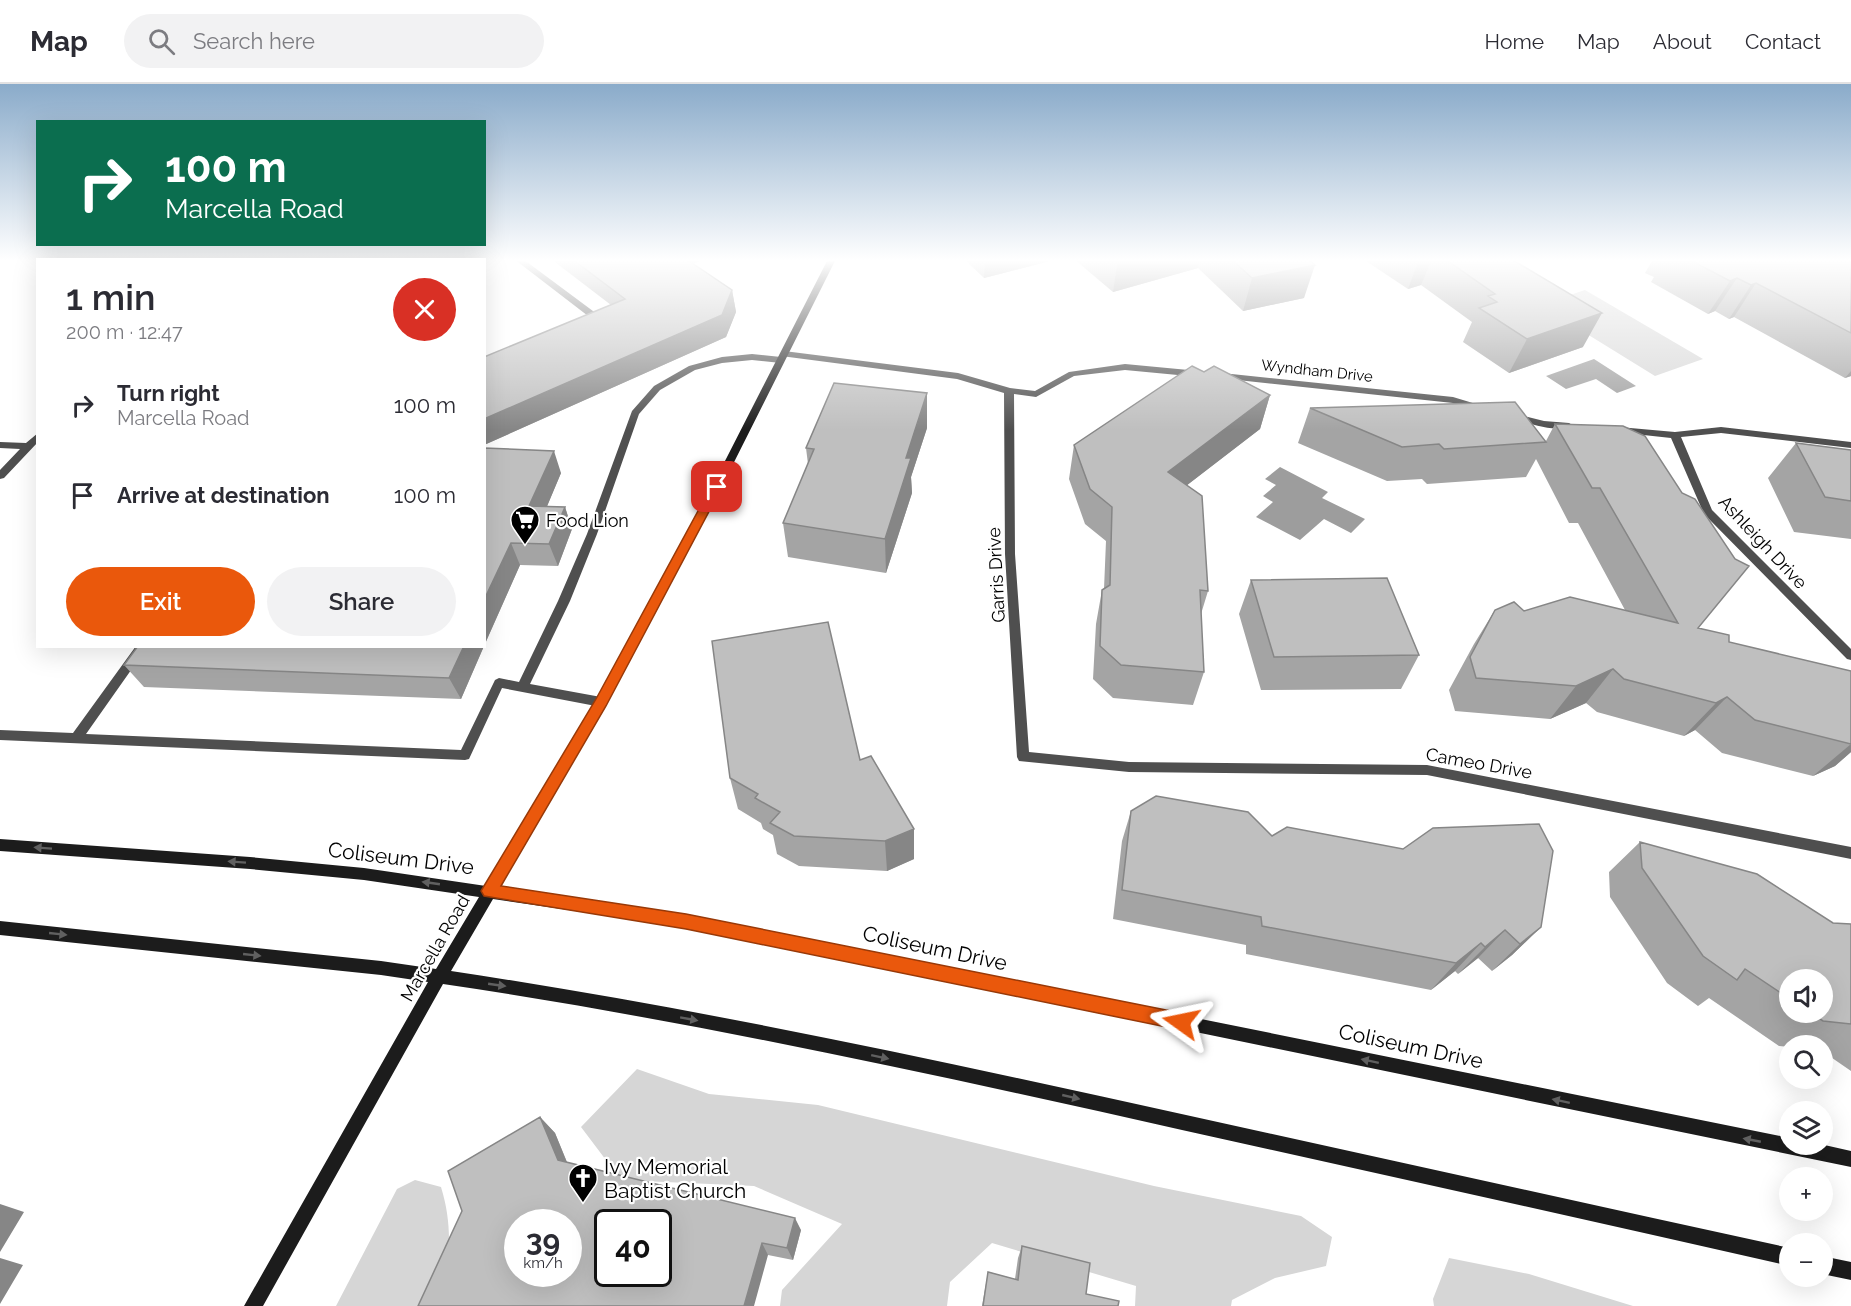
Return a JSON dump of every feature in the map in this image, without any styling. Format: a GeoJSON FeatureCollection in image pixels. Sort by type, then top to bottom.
{"type":"FeatureCollection","features":[{"type":"Feature","properties":{"kind":"street"},"geometry":{"type":"LineString","coordinates":[[583,326],[598,319],[594,316]]}},
{"type":"Feature","properties":{"kind":"street","name":"Marcella Road"},"geometry":{"type":"LineString","coordinates":[[253,1306],[439,977],[601,702],[706,508],[803,316]]}},
{"type":"Feature","properties":{"kind":"street","name":"Wyndham Drive"},"geometry":{"type":"LineString","coordinates":[[523,687],[564,601],[592,534],[635,414],[657,388],[692,368],[722,360],[783,357],[958,376],[1009,391],[1036,393],[1072,374],[1125,367],[1453,400],[1487,409]]}},
{"type":"Feature","properties":{"kind":"street","name":"Garris Drive"},"geometry":{"type":"LineString","coordinates":[[1009,391],[1010,554],[1023,757]]}},
{"type":"Feature","properties":{"kind":"street"},"geometry":{"type":"LineString","coordinates":[[1510,415],[1544,424],[1580,427]]}},
{"type":"Feature","properties":{"kind":"street"},"geometry":{"type":"LineString","coordinates":[[1604,429],[1675,435],[1721,430],[1851,445]]}},
{"type":"Feature","properties":{"kind":"street","name":"Ashleigh Drive"},"geometry":{"type":"LineString","coordinates":[[1675,435],[1708,512],[1851,656]]}},
{"type":"Feature","properties":{"kind":"street"},"geometry":{"type":"LineString","coordinates":[[0,445],[35,440]]}},
{"type":"Feature","properties":{"kind":"street"},"geometry":{"type":"LineString","coordinates":[[0,476],[35,440]]}},
{"type":"Feature","properties":{"kind":"street"},"geometry":{"type":"LineString","coordinates":[[76,738],[142,648]]}},
{"type":"Feature","properties":{"kind":"street"},"geometry":{"type":"LineString","coordinates":[[0,735],[465,755],[499,683],[601,702]]}},
{"type":"Feature","properties":{"kind":"street","name":"Cameo Drive"},"geometry":{"type":"LineString","coordinates":[[1023,757],[1129,767],[1427,770],[1851,853]]}},
{"type":"Feature","properties":{"kind":"street","name":"Coliseum Drive"},"geometry":{"type":"LineString","coordinates":[[0,845],[262,864],[364,874],[686,921],[1851,1160]]}},
{"type":"Feature","properties":{"kind":"street"},"geometry":{"type":"LineString","coordinates":[[0,928],[381,968],[529,990],[736,1027],[985,1078],[1779,1255]]}},
{"type":"Feature","properties":{"kind":"street"},"geometry":{"type":"LineString","coordinates":[[1833,1267],[1851,1271]]}},
{"type":"Feature","properties":{"kind":"shaded area"},"geometry":{"type":"Polygon","coordinates":[[[1558,316],[1630,316],[1703,359],[1655,376],[1558,316]]]}},
{"type":"Feature","properties":{"kind":"shaded area"},"geometry":{"type":"Polygon","coordinates":[[[1594,359],[1636,386],[1617,393],[1596,379],[1566,389],[1546,376],[1594,359]]]}},
{"type":"Feature","properties":{"kind":"shaded area"},"geometry":{"type":"Polygon","coordinates":[[[1280,467],[1328,492],[1322,498],[1365,519],[1351,533],[1324,519],[1300,540],[1256,517],[1273,502],[1263,496],[1276,485],[1265,479],[1280,467]]]}},
{"type":"Feature","properties":{"kind":"shaded area"},"geometry":{"type":"Polygon","coordinates":[[[637,1069],[709,1094],[818,1105],[1154,1186],[1301,1216],[1332,1237],[1326,1266],[1275,1278],[1232,1300],[1231,1306],[1135,1306],[1136,1286],[992,1243],[950,1282],[947,1306],[780,1306],[782,1290],[842,1224],[754,1186],[621,1180],[581,1127],[637,1069]]]}},
{"type":"Feature","properties":{"kind":"shaded area"},"geometry":{"type":"Polygon","coordinates":[[[415,1180],[441,1187],[445,1202],[449,1246],[441,1306],[336,1306],[397,1189],[415,1180]]]}},
{"type":"Feature","properties":{"kind":"shaded area"},"geometry":{"type":"Polygon","coordinates":[[[1449,1258],[1529,1274],[1633,1306],[1434,1306],[1433,1299],[1449,1258]]]}},
{"type":"Feature","properties":{"kind":"building"},"geometry":{"type":"Polygon","coordinates":[[[584,316],[720,316],[486,418],[486,356],[584,316]]]}},
{"type":"Feature","properties":{"kind":"building"},"geometry":{"type":"Polygon","coordinates":[[[1491,316],[1593,316],[1527,339],[1491,316]]]}},
{"type":"Feature","properties":{"kind":"building"},"geometry":{"type":"Polygon","coordinates":[[[1819,316],[1851,316],[1851,333],[1819,316]]]}},
{"type":"Feature","properties":{"kind":"building"},"geometry":{"type":"Polygon","coordinates":[[[1192,366],[1204,372],[1214,366],[1270,395],[1168,472],[1202,496],[1208,591],[1200,590],[1204,672],[1121,665],[1100,646],[1102,590],[1110,585],[1112,507],[1090,489],[1074,445],[1192,366]]]}},
{"type":"Feature","properties":{"kind":"building"},"geometry":{"type":"Polygon","coordinates":[[[834,383],[927,393],[906,458],[911,458],[885,539],[783,523],[814,449],[806,448],[834,383]]]}},
{"type":"Feature","properties":{"kind":"building"},"geometry":{"type":"Polygon","coordinates":[[[1515,402],[1546,442],[1444,449],[1439,444],[1402,447],[1310,408],[1515,402]]]}},
{"type":"Feature","properties":{"kind":"building"},"geometry":{"type":"Polygon","coordinates":[[[1555,424],[1623,426],[1645,436],[1682,493],[1695,499],[1735,559],[1749,566],[1698,628],[1729,635],[1729,642],[1851,671],[1851,744],[1755,720],[1727,697],[1716,703],[1624,679],[1613,669],[1576,686],[1476,678],[1470,657],[1495,610],[1514,602],[1524,611],[1570,597],[1678,623],[1600,488],[1592,488],[1555,424]]]}},
{"type":"Feature","properties":{"kind":"building"},"geometry":{"type":"Polygon","coordinates":[[[1796,443],[1851,450],[1851,501],[1825,497],[1796,443]]]}},
{"type":"Feature","properties":{"kind":"building"},"geometry":{"type":"Polygon","coordinates":[[[486,448],[554,451],[529,506],[565,507],[549,544],[511,543],[486,596],[486,448]]]}},
{"type":"Feature","properties":{"kind":"building"},"geometry":{"type":"Polygon","coordinates":[[[1387,578],[1419,655],[1274,657],[1251,580],[1387,578]]]}},
{"type":"Feature","properties":{"kind":"building"},"geometry":{"type":"Polygon","coordinates":[[[828,622],[860,760],[871,756],[914,829],[885,841],[794,836],[770,823],[780,812],[755,798],[758,794],[730,778],[712,641],[828,622]]]}},
{"type":"Feature","properties":{"kind":"building"},"geometry":{"type":"Polygon","coordinates":[[[137,648],[463,648],[449,678],[124,665],[137,648]]]}},
{"type":"Feature","properties":{"kind":"building"},"geometry":{"type":"Polygon","coordinates":[[[1156,796],[1248,812],[1272,836],[1287,827],[1403,849],[1433,828],[1539,824],[1553,851],[1541,927],[1520,944],[1505,930],[1485,947],[1481,943],[1456,963],[1262,926],[1261,917],[1122,890],[1131,811],[1156,796]]]}},
{"type":"Feature","properties":{"kind":"building"},"geometry":{"type":"Polygon","coordinates":[[[1640,842],[1757,874],[1833,923],[1851,924],[1851,1024],[1833,1022],[1833,969],[1779,969],[1779,992],[1745,969],[1737,980],[1703,956],[1642,868],[1640,842]]]}},
{"type":"Feature","properties":{"kind":"building","name":"Ivy Memorial Baptist Church"},"geometry":{"type":"Polygon","coordinates":[[[540,1117],[558,1160],[795,1218],[787,1248],[762,1243],[744,1306],[418,1306],[462,1211],[448,1171],[540,1117]]]}},
{"type":"Feature","properties":{"kind":"building"},"geometry":{"type":"Polygon","coordinates":[[[1022,1246],[1090,1263],[1086,1294],[1119,1301],[1118,1306],[983,1306],[988,1272],[1018,1280],[1022,1246]]]}},
{"type":"Feature","properties":{"kind":"place","name":"Food Lion"},"geometry":{"type":"Point","coordinates":[525,546]}},
{"type":"Feature","properties":{"kind":"place","name":"Ivy Memorial Baptist Church"},"geometry":{"type":"Point","coordinates":[583,1204]}},
{"type":"Feature","properties":{"kind":"route"},"geometry":{"type":"LineString","coordinates":[[717,487],[601,702],[489,891],[686,921],[1181,1022]]}}]}
